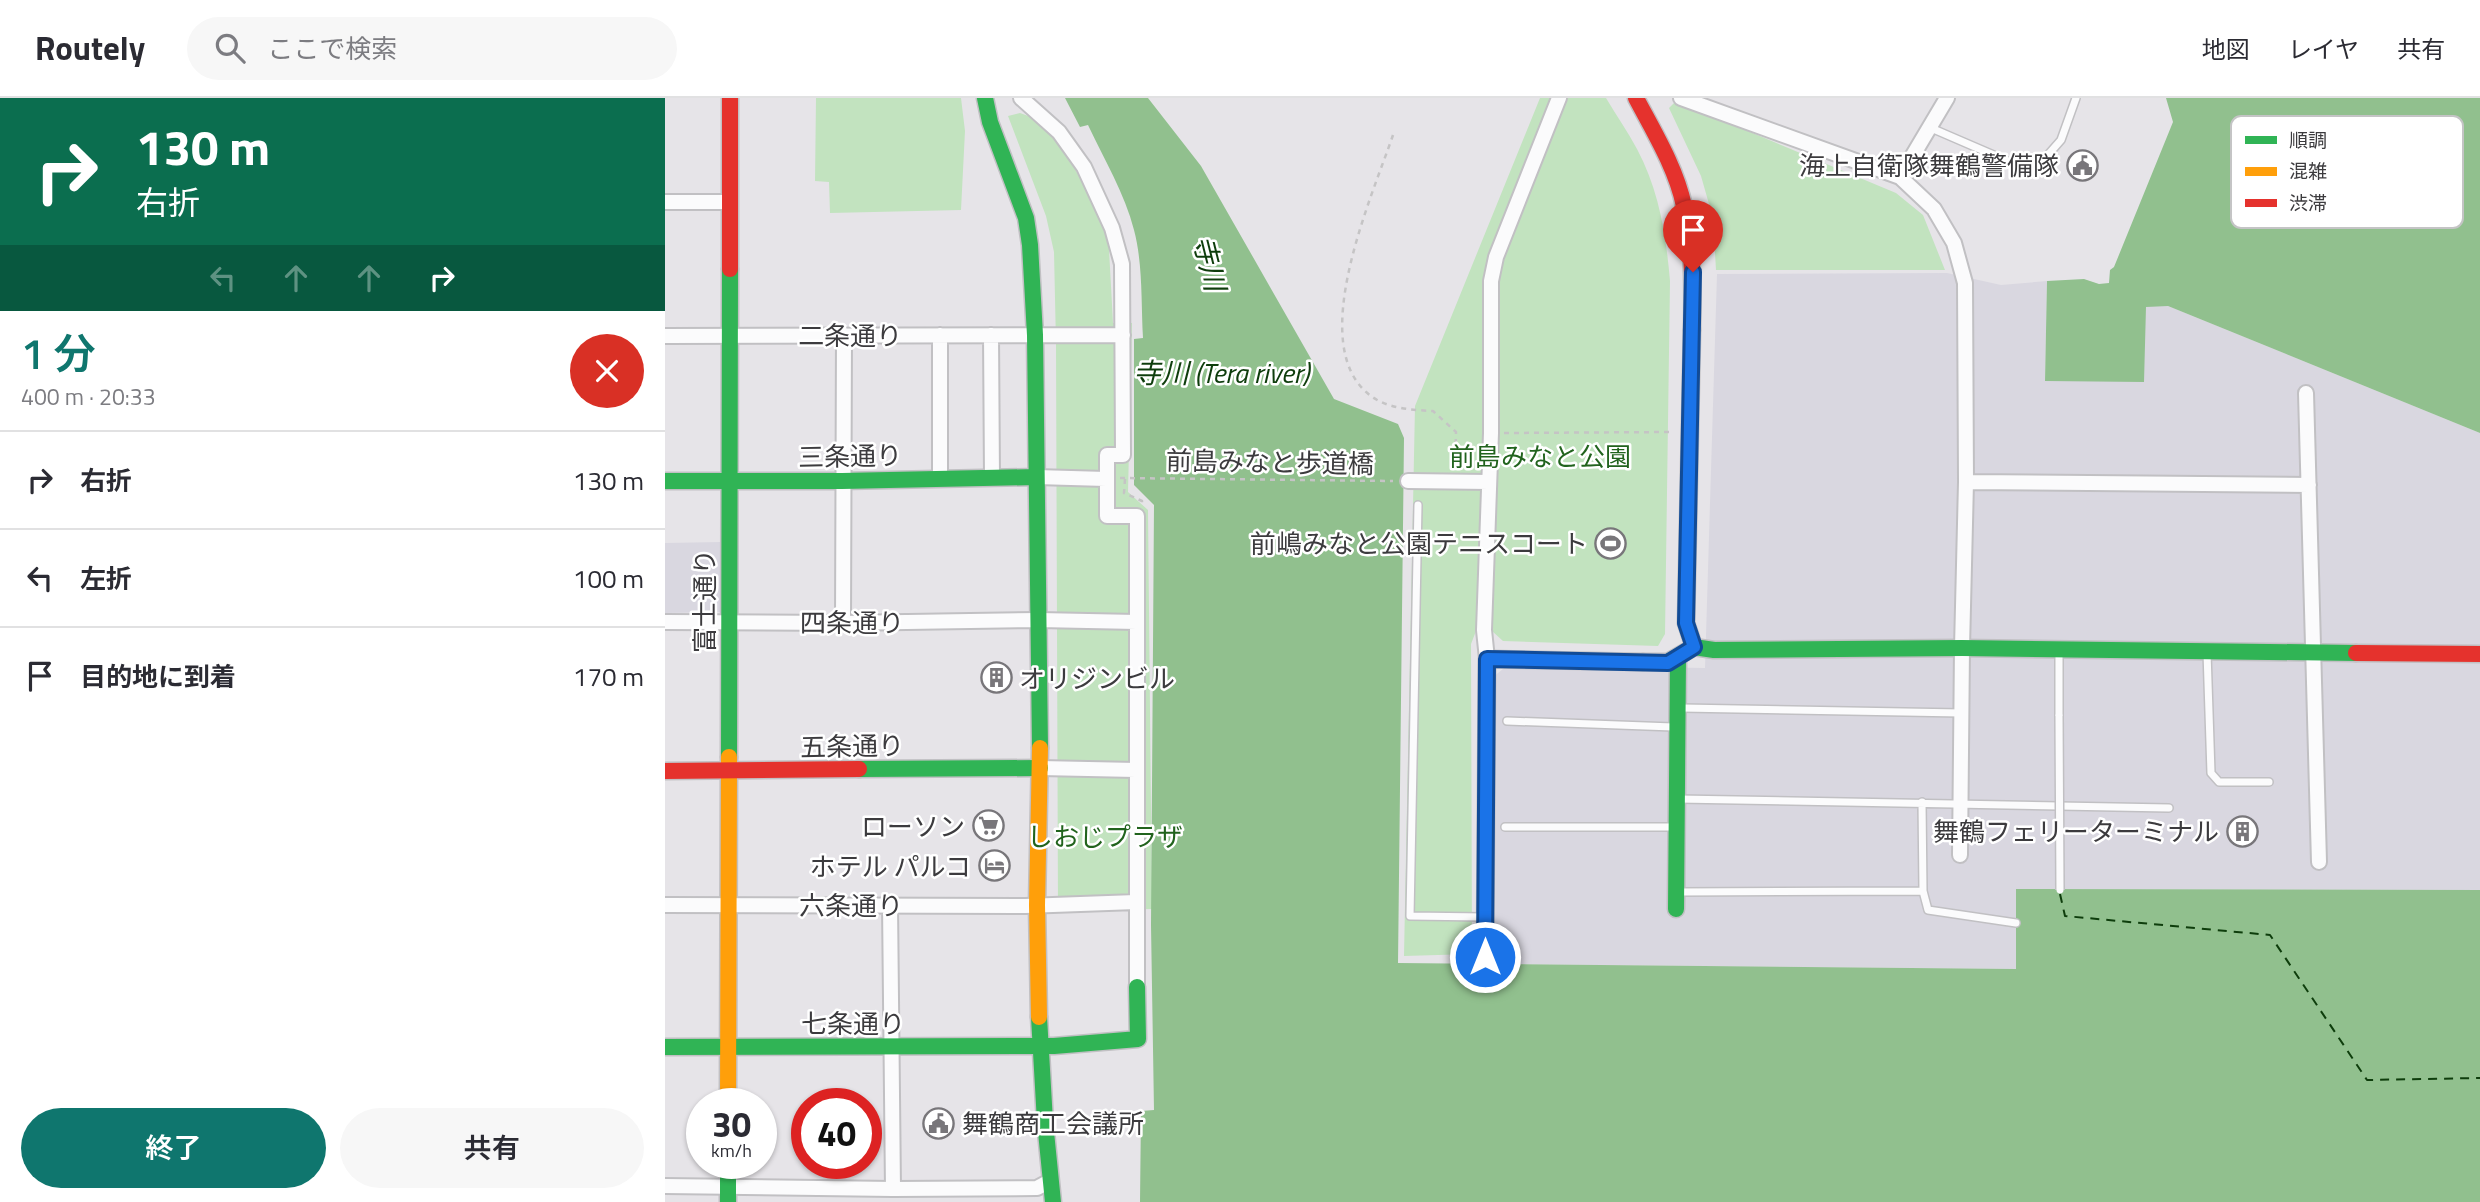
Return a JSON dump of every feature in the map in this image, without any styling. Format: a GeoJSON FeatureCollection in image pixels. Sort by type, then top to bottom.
{"type":"FeatureCollection","features":[{"type":"Feature","properties":{"kind":"street","name":"富士通り"},"geometry":{"type":"LineString","coordinates":[[728,1088],[730,98]]}},
{"type":"Feature","properties":{"kind":"street"},"geometry":{"type":"LineString","coordinates":[[985,98],[990,122],[1026,218],[1030,245],[1035,335],[1039,620],[1037,905],[1041,1190],[1053,1202]]}},
{"type":"Feature","properties":{"kind":"street"},"geometry":{"type":"LineString","coordinates":[[1021,98],[1059,132],[1084,167],[1112,228],[1122,264],[1123,455],[1107,455],[1106,479],[1107,516],[1137,516],[1137,987]]}},
{"type":"Feature","properties":{"kind":"street"},"geometry":{"type":"LineString","coordinates":[[1485,957],[1487,659],[1484,630],[1491,433],[1491,281],[1496,257],[1559,98]]}},
{"type":"Feature","properties":{"kind":"street"},"geometry":{"type":"LineString","coordinates":[[1636,98],[1661,144],[1684,205],[1693,272],[1686,623],[1694,647]]}},
{"type":"Feature","properties":{"kind":"street"},"geometry":{"type":"LineString","coordinates":[[1681,98],[1900,177],[1934,209],[1954,243],[1965,283],[1966,482],[1960,855]]}},
{"type":"Feature","properties":{"kind":"street"},"geometry":{"type":"LineString","coordinates":[[1900,177],[1947,98]]}},
{"type":"Feature","properties":{"kind":"street"},"geometry":{"type":"LineString","coordinates":[[665,202],[730,202]]}},
{"type":"Feature","properties":{"kind":"street"},"geometry":{"type":"LineString","coordinates":[[843,623],[844,335]]}},
{"type":"Feature","properties":{"kind":"street"},"geometry":{"type":"LineString","coordinates":[[940,335],[940,479]]}},
{"type":"Feature","properties":{"kind":"street"},"geometry":{"type":"LineString","coordinates":[[991,335],[992,478]]}},
{"type":"Feature","properties":{"kind":"street","name":"二条通り"},"geometry":{"type":"LineString","coordinates":[[665,336],[1123,335]]}},
{"type":"Feature","properties":{"kind":"street"},"geometry":{"type":"LineString","coordinates":[[2306,393],[2319,862]]}},
{"type":"Feature","properties":{"kind":"street"},"geometry":{"type":"LineString","coordinates":[[1037,477],[1106,479]]}},
{"type":"Feature","properties":{"kind":"street","name":"三条通り"},"geometry":{"type":"LineString","coordinates":[[665,481],[1037,477]]}},
{"type":"Feature","properties":{"kind":"street"},"geometry":{"type":"LineString","coordinates":[[1408,481],[1489,482]]}},
{"type":"Feature","properties":{"kind":"street"},"geometry":{"type":"LineString","coordinates":[[1966,482],[2309,485]]}},
{"type":"Feature","properties":{"kind":"street","name":"四条通り"},"geometry":{"type":"LineString","coordinates":[[665,622],[1137,622]]}},
{"type":"Feature","properties":{"kind":"street"},"geometry":{"type":"LineString","coordinates":[[1487,659],[1668,663],[1694,647],[1714,650],[1962,648],[2480,654]]}},
{"type":"Feature","properties":{"kind":"street"},"geometry":{"type":"LineString","coordinates":[[1676,909],[1678,657]]}},
{"type":"Feature","properties":{"kind":"street"},"geometry":{"type":"LineString","coordinates":[[1040,768],[1136,770]]}},
{"type":"Feature","properties":{"kind":"street","name":"五条通り"},"geometry":{"type":"LineString","coordinates":[[665,771],[1040,768]]}},
{"type":"Feature","properties":{"kind":"street","name":"六条通り"},"geometry":{"type":"LineString","coordinates":[[665,905],[1037,905],[1136,902]]}},
{"type":"Feature","properties":{"kind":"street"},"geometry":{"type":"LineString","coordinates":[[890,904],[893,1189]]}},
{"type":"Feature","properties":{"kind":"street","name":"七条通り"},"geometry":{"type":"LineString","coordinates":[[665,1048],[1040,1046],[1138,1039],[1137,987]]}},
{"type":"Feature","properties":{"kind":"street"},"geometry":{"type":"LineString","coordinates":[[665,1186],[728,1194],[893,1189],[1041,1190]]}},
{"type":"Feature","properties":{"kind":"lane"},"geometry":{"type":"LineString","coordinates":[[1931,128],[2033,172],[2061,140],[2076,98]]}},
{"type":"Feature","properties":{"kind":"lane"},"geometry":{"type":"LineString","coordinates":[[1418,505],[1410,916],[1485,917]]}},
{"type":"Feature","properties":{"kind":"lane"},"geometry":{"type":"LineString","coordinates":[[2059,650],[2060,890]]}},
{"type":"Feature","properties":{"kind":"lane"},"geometry":{"type":"LineString","coordinates":[[2207,652],[2211,773],[2219,782],[2269,782]]}},
{"type":"Feature","properties":{"kind":"lane"},"geometry":{"type":"LineString","coordinates":[[1678,708],[1961,713]]}},
{"type":"Feature","properties":{"kind":"lane"},"geometry":{"type":"LineString","coordinates":[[1507,721],[1678,727]]}},
{"type":"Feature","properties":{"kind":"lane"},"geometry":{"type":"LineString","coordinates":[[1677,799],[2169,808]]}},
{"type":"Feature","properties":{"kind":"lane"},"geometry":{"type":"LineString","coordinates":[[1922,802],[1923,891],[1928,910],[2016,923]]}},
{"type":"Feature","properties":{"kind":"lane"},"geometry":{"type":"LineString","coordinates":[[1505,827],[1677,828]]}},
{"type":"Feature","properties":{"kind":"lane"},"geometry":{"type":"LineString","coordinates":[[1676,892],[1923,891]]}},
{"type":"Feature","properties":{"kind":"path"},"geometry":{"type":"LineString","coordinates":[[1393,135],[1351,257],[1341,340],[1353,375],[1371,396],[1404,410],[1433,411],[1456,432],[1454,481]]}},
{"type":"Feature","properties":{"kind":"path"},"geometry":{"type":"LineString","coordinates":[[1491,433],[1690,432]]}},
{"type":"Feature","properties":{"kind":"path","name":"前島みなと歩道橋"},"geometry":{"type":"LineString","coordinates":[[1125,478],[1408,481]]}},
{"type":"Feature","properties":{"kind":"shaded area"},"geometry":{"type":"Polygon","coordinates":[[[1947,273],[2001,285],[2047,281],[2045,381],[2146,306],[2168,306],[2480,433],[2480,890],[2016,889],[2017,969],[1493,964],[1493,677],[1508,665],[1705,668],[1717,274],[1947,273]]]}},
{"type":"Feature","properties":{"kind":"shaded area"},"geometry":{"type":"Polygon","coordinates":[[[721,542],[722,612],[665,613],[665,543],[721,542]]]}},
{"type":"Feature","properties":{"kind":"green space"},"geometry":{"type":"Polygon","coordinates":[[[816,98],[961,98],[965,131],[961,210],[830,213],[829,182],[815,181],[816,98]]]}},
{"type":"Feature","properties":{"kind":"green space","name":"前島みなと公園"},"geometry":{"type":"Polygon","coordinates":[[[1540,98],[1606,98],[1645,165],[1660,213],[1670,281],[1665,634],[1658,646],[1503,641],[1492,631],[1476,631],[1471,644],[1472,954],[1404,956],[1415,406],[1540,98]]]}},
{"type":"Feature","properties":{"kind":"green space"},"geometry":{"type":"Polygon","coordinates":[[[1676,101],[1896,193],[1923,215],[1945,270],[1716,270],[1713,218],[1701,176],[1669,108],[1676,101]]]}},
{"type":"Feature","properties":{"kind":"green space","name":"しおじプラザ"},"geometry":{"type":"Polygon","coordinates":[[[1020,113],[1031,117],[1059,139],[1108,231],[1113,323],[1132,323],[1128,492],[1148,510],[1152,909],[1058,911],[1054,252],[1046,216],[1008,116],[1020,113]]]}},
{"type":"Feature","properties":{"kind":"water"},"geometry":{"type":"Polygon","coordinates":[[[1065,98],[1148,98],[1201,166],[1334,399],[1398,424],[1404,438],[1398,963],[2016,969],[2016,889],[2480,890],[2480,1202],[1140,1202],[1141,1111],[1154,1110],[1151,925],[1154,505],[1134,485],[1134,339],[1143,338],[1140,270],[1134,230],[1120,190],[1088,125],[1080,127],[1065,98]]]}},
{"type":"Feature","properties":{"kind":"water"},"geometry":{"type":"Polygon","coordinates":[[[2166,98],[2480,98],[2480,433],[2168,306],[2146,307],[2144,382],[2045,381],[2047,281],[2084,279],[2099,284],[2109,283],[2110,270],[2114,267],[2173,122],[2166,98]]]}},
{"type":"Feature","properties":{"kind":"ferry route"},"geometry":{"type":"LineString","coordinates":[[2060,894],[2065,916],[2270,935],[2367,1080],[2480,1078]]}},
{"type":"Feature","properties":{"kind":"traffic: fast"},"geometry":{"type":"LineString","coordinates":[[985,98],[990,122],[1026,218],[1030,245],[1035,335],[1040,748]]}},
{"type":"Feature","properties":{"kind":"traffic: fast"},"geometry":{"type":"LineString","coordinates":[[729,757],[730,269]]}},
{"type":"Feature","properties":{"kind":"traffic: fast"},"geometry":{"type":"LineString","coordinates":[[1692,330],[1686,623],[1694,647]]}},
{"type":"Feature","properties":{"kind":"traffic: fast"},"geometry":{"type":"LineString","coordinates":[[665,481],[1036,477]]}},
{"type":"Feature","properties":{"kind":"traffic: fast"},"geometry":{"type":"LineString","coordinates":[[1643,662],[1668,662],[1694,647],[1714,650],[1962,648],[2356,653]]}},
{"type":"Feature","properties":{"kind":"traffic: fast"},"geometry":{"type":"LineString","coordinates":[[1676,909],[1678,657]]}},
{"type":"Feature","properties":{"kind":"traffic: fast"},"geometry":{"type":"LineString","coordinates":[[859,769],[1040,768]]}},
{"type":"Feature","properties":{"kind":"traffic: fast"},"geometry":{"type":"LineString","coordinates":[[665,1047],[1054,1046],[1138,1039],[1137,987]]}},
{"type":"Feature","properties":{"kind":"traffic: fast"},"geometry":{"type":"LineString","coordinates":[[1039,1017],[1053,1202]]}},
{"type":"Feature","properties":{"kind":"traffic: fast"},"geometry":{"type":"LineString","coordinates":[[728,1179],[728,1202]]}},
{"type":"Feature","properties":{"kind":"traffic: slow"},"geometry":{"type":"LineString","coordinates":[[1485,957],[1487,659],[1643,662]]}},
{"type":"Feature","properties":{"kind":"traffic: slow"},"geometry":{"type":"LineString","coordinates":[[1039,1017],[1037,905],[1040,748]]}},
{"type":"Feature","properties":{"kind":"traffic: slow"},"geometry":{"type":"LineString","coordinates":[[728,1088],[729,757]]}},
{"type":"Feature","properties":{"kind":"traffic: jam"},"geometry":{"type":"LineString","coordinates":[[730,98],[730,269]]}},
{"type":"Feature","properties":{"kind":"traffic: jam"},"geometry":{"type":"LineString","coordinates":[[1636,98],[1670,164],[1684,206],[1692,268],[1692,330]]}},
{"type":"Feature","properties":{"kind":"traffic: jam"},"geometry":{"type":"LineString","coordinates":[[2356,653],[2480,654]]}},
{"type":"Feature","properties":{"kind":"traffic: jam"},"geometry":{"type":"LineString","coordinates":[[665,771],[859,769]]}},
{"type":"Feature","properties":{"kind":"place","name":"海上自衛隊舞鶴警備隊"},"geometry":{"type":"Point","coordinates":[2082,165]}},
{"type":"Feature","properties":{"kind":"place","name":"前嶋みなと公園テニスコート"},"geometry":{"type":"Point","coordinates":[1611,543]}},
{"type":"Feature","properties":{"kind":"place","name":"オリジンビル"},"geometry":{"type":"Point","coordinates":[996,678]}},
{"type":"Feature","properties":{"kind":"place","name":"ローソン"},"geometry":{"type":"Point","coordinates":[988,826]}},
{"type":"Feature","properties":{"kind":"place","name":"舞鶴フェリーターミナル"},"geometry":{"type":"Point","coordinates":[2242,831]}},
{"type":"Feature","properties":{"kind":"place","name":"ホテル パルコ"},"geometry":{"type":"Point","coordinates":[994,866]}},
{"type":"Feature","properties":{"kind":"place","name":"舞鶴商工会議所"},"geometry":{"type":"Point","coordinates":[939,1123]}},
{"type":"Feature","properties":{"kind":"route"},"geometry":{"type":"LineString","coordinates":[[1485,957],[1487,659],[1668,663],[1694,647],[1686,623],[1693,272]]}},
{"type":"Feature","properties":{"kind":"water label","name":"寺川"},"geometry":{"type":"Point","coordinates":[1210,263]}},
{"type":"Feature","properties":{"kind":"water label","name":"寺川 (Tera river)"},"geometry":{"type":"Point","coordinates":[1221,372]}}]}
